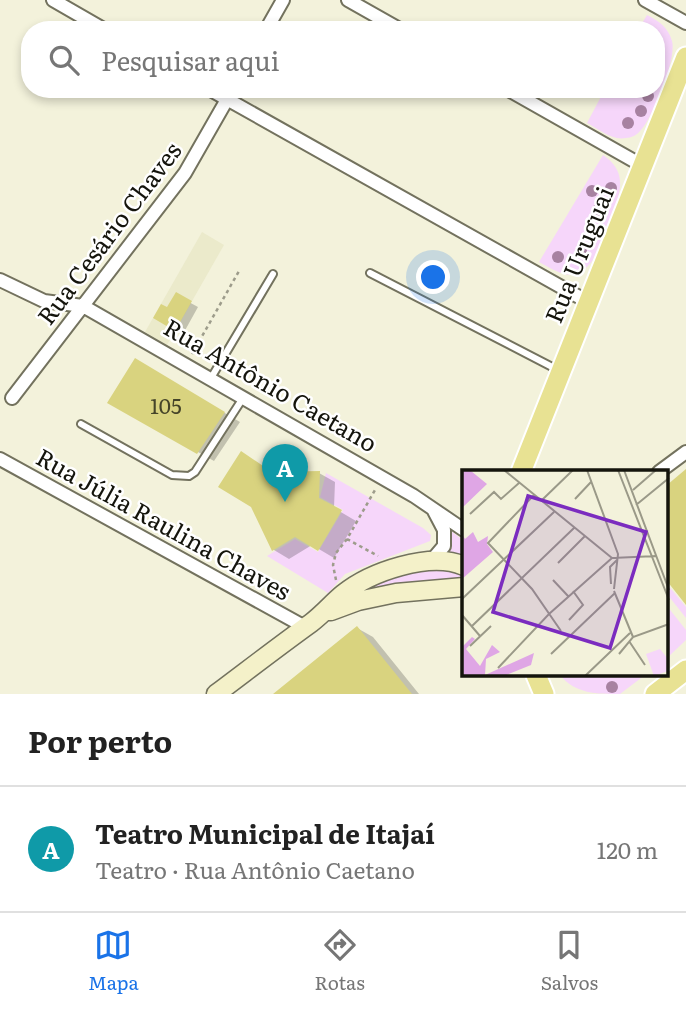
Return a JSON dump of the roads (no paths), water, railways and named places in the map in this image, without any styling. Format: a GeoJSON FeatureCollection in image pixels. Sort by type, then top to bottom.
{"type":"FeatureCollection","features":[{"type":"Feature","properties":{"kind":"main road","name":"Rua Uruguai"},"geometry":{"type":"LineString","coordinates":[[522,470],[643,166],[682,79],[686,57]]}},
{"type":"Feature","properties":{"kind":"main road"},"geometry":{"type":"LineString","coordinates":[[655,694],[686,670]]}},
{"type":"Feature","properties":{"kind":"street"},"geometry":{"type":"LineString","coordinates":[[53,0],[89,21]]}},
{"type":"Feature","properties":{"kind":"street"},"geometry":{"type":"LineString","coordinates":[[271,21],[283,0]]}},
{"type":"Feature","properties":{"kind":"street"},"geometry":{"type":"LineString","coordinates":[[348,0],[385,21]]}},
{"type":"Feature","properties":{"kind":"street"},"geometry":{"type":"LineString","coordinates":[[645,0],[686,23]]}},
{"type":"Feature","properties":{"kind":"street","name":"Rua Cesário Chaves"},"geometry":{"type":"LineString","coordinates":[[12,398],[186,173],[228,98]]}},
{"type":"Feature","properties":{"kind":"street"},"geometry":{"type":"LineString","coordinates":[[237,98],[588,302]]}},
{"type":"Feature","properties":{"kind":"street"},"geometry":{"type":"LineString","coordinates":[[523,98],[643,166]]}},
{"type":"Feature","properties":{"kind":"street"},"geometry":{"type":"LineString","coordinates":[[0,280],[44,301],[83,306]]}},
{"type":"Feature","properties":{"kind":"street","name":"Rua Antônio Caetano"},"geometry":{"type":"LineString","coordinates":[[83,306],[382,478],[462,529]]}},
{"type":"Feature","properties":{"kind":"street"},"geometry":{"type":"LineString","coordinates":[[662,470],[686,452]]}},
{"type":"Feature","properties":{"kind":"street","name":"Rua Júlia Raulina Chaves"},"geometry":{"type":"LineString","coordinates":[[0,459],[305,627]]}},
{"type":"Feature","properties":{"kind":"street"},"geometry":{"type":"LineString","coordinates":[[433,508],[444,530],[444,546],[433,559]]}},
{"type":"Feature","properties":{"kind":"street"},"geometry":{"type":"LineString","coordinates":[[216,694],[324,613],[343,594],[363,582],[390,570],[433,559],[462,566]]}},
{"type":"Feature","properties":{"kind":"street"},"geometry":{"type":"LineString","coordinates":[[324,613],[358,601],[396,593],[462,587]]}},
{"type":"Feature","properties":{"kind":"lane"},"geometry":{"type":"LineString","coordinates":[[370,273],[560,371]]}},
{"type":"Feature","properties":{"kind":"lane"},"geometry":{"type":"LineString","coordinates":[[210,380],[273,274]]}},
{"type":"Feature","properties":{"kind":"lane"},"geometry":{"type":"LineString","coordinates":[[81,424],[172,475],[189,476],[195,472],[243,398]]}},
{"type":"Feature","properties":{"kind":"place","name":"Teatro Municipal de Itajaí"},"geometry":{"type":"Point","coordinates":[285,502]}}]}
